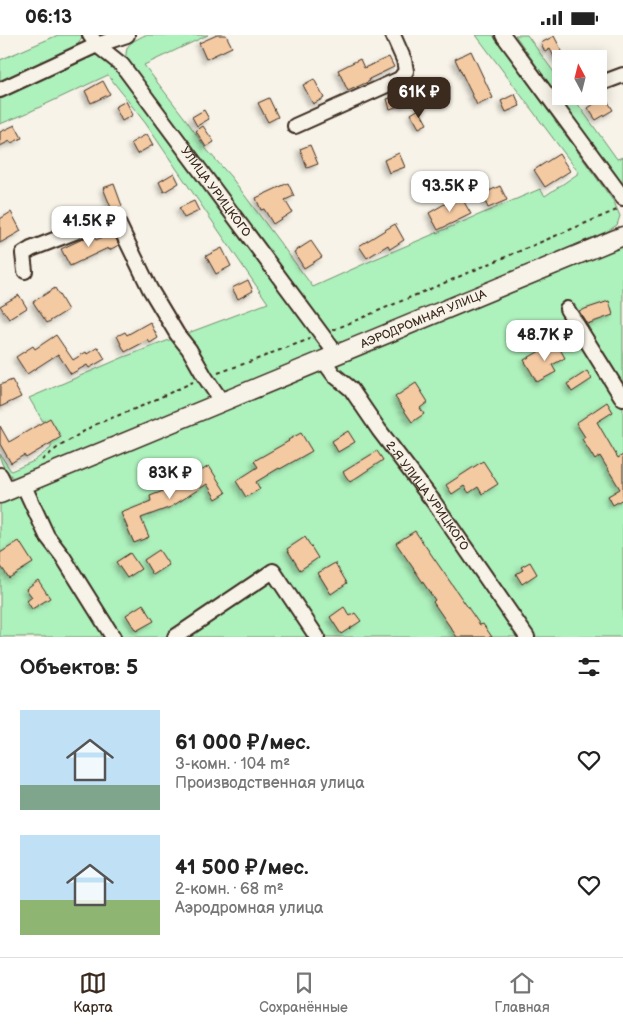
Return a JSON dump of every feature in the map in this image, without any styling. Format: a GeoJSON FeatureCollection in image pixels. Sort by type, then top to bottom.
{"type":"FeatureCollection","features":[{"type":"Feature","properties":{"kind":"street"},"geometry":{"type":"LineString","coordinates":[[0,90],[94,40],[127,35]]}},
{"type":"Feature","properties":{"kind":"street"},"geometry":{"type":"LineString","coordinates":[[295,126],[400,79],[406,71],[404,60],[393,35]]}},
{"type":"Feature","properties":{"kind":"street"},"geometry":{"type":"LineString","coordinates":[[504,35],[552,101]]}},
{"type":"Feature","properties":{"kind":"street","name":"УЛИЦА УРИЦКОГО"},"geometry":{"type":"LineString","coordinates":[[94,40],[122,65],[330,357]]}},
{"type":"Feature","properties":{"kind":"street"},"geometry":{"type":"LineString","coordinates":[[608,81],[623,75]]}},
{"type":"Feature","properties":{"kind":"street"},"geometry":{"type":"LineString","coordinates":[[555,105],[623,198]]}},
{"type":"Feature","properties":{"kind":"street"},"geometry":{"type":"LineString","coordinates":[[25,271],[23,254],[31,249],[111,220],[119,225],[150,289],[222,402]]}},
{"type":"Feature","properties":{"kind":"street","name":"АЭРОДРОМНАЯ УЛИЦА"},"geometry":{"type":"LineString","coordinates":[[10,490],[623,236]]}},
{"type":"Feature","properties":{"kind":"street"},"geometry":{"type":"LineString","coordinates":[[567,309],[623,399]]}},
{"type":"Feature","properties":{"kind":"street","name":"2-Я УЛИЦА УРИЦКОГО"},"geometry":{"type":"LineString","coordinates":[[330,357],[334,375],[351,389],[379,430],[433,501],[527,637]]}},
{"type":"Feature","properties":{"kind":"street"},"geometry":{"type":"LineString","coordinates":[[0,475],[63,557],[113,637]]}},
{"type":"Feature","properties":{"kind":"street"},"geometry":{"type":"LineString","coordinates":[[175,637],[273,571],[317,637]]}},
{"type":"Feature","properties":{"kind":"green space"},"geometry":{"type":"Polygon","coordinates":[[[58,35],[81,35],[82,37],[79,43],[63,53],[0,81],[0,60],[58,35]]]}},
{"type":"Feature","properties":{"kind":"green space"},"geometry":{"type":"Polygon","coordinates":[[[145,35],[208,35],[144,65],[313,287],[540,189],[545,196],[579,173],[476,35],[493,35],[614,202],[620,216],[617,225],[608,231],[347,341],[338,342],[330,338],[126,62],[126,51],[130,44],[145,35]]]}},
{"type":"Feature","properties":{"kind":"green space"},"geometry":{"type":"Polygon","coordinates":[[[515,35],[527,35],[552,70],[552,88],[515,35]]]}},
{"type":"Feature","properties":{"kind":"green space"},"geometry":{"type":"Polygon","coordinates":[[[92,54],[105,57],[119,69],[322,343],[321,352],[314,357],[16,481],[7,472],[0,454],[11,471],[34,461],[51,448],[51,435],[29,398],[124,357],[268,303],[146,124],[108,75],[0,124],[0,94],[92,54]]]}},
{"type":"Feature","properties":{"kind":"green space"},"geometry":{"type":"Polygon","coordinates":[[[564,105],[578,105],[617,159],[623,157],[623,189],[564,105]]]}},
{"type":"Feature","properties":{"kind":"green space"},"geometry":{"type":"Polygon","coordinates":[[[623,246],[623,637],[0,637],[0,502],[623,246]]]}},
{"type":"Feature","properties":{"kind":"building"},"geometry":{"type":"Polygon","coordinates":[[[217,35],[226,35],[232,47],[206,59],[199,43],[217,35]]]}},
{"type":"Feature","properties":{"kind":"building"},"geometry":{"type":"Polygon","coordinates":[[[554,36],[561,50],[552,50],[552,53],[550,49],[545,52],[541,43],[554,36]]]}},
{"type":"Feature","properties":{"kind":"building"},"geometry":{"type":"Polygon","coordinates":[[[471,51],[493,98],[477,105],[455,59],[471,51]]]}},
{"type":"Feature","properties":{"kind":"building"},"geometry":{"type":"Polygon","coordinates":[[[389,57],[394,67],[348,91],[338,70],[360,59],[364,68],[389,57]]]}},
{"type":"Feature","properties":{"kind":"building"},"geometry":{"type":"Polygon","coordinates":[[[314,79],[324,98],[313,104],[303,85],[314,79]]]}},
{"type":"Feature","properties":{"kind":"building"},"geometry":{"type":"Polygon","coordinates":[[[103,81],[110,94],[91,103],[85,91],[103,81]]]}},
{"type":"Feature","properties":{"kind":"building"},"geometry":{"type":"Polygon","coordinates":[[[405,93],[409,102],[390,109],[387,99],[405,93]]]}},
{"type":"Feature","properties":{"kind":"building"},"geometry":{"type":"Polygon","coordinates":[[[515,94],[520,106],[506,112],[501,101],[515,94]]]}},
{"type":"Feature","properties":{"kind":"building"},"geometry":{"type":"Polygon","coordinates":[[[269,98],[278,117],[268,122],[258,103],[269,98]]]}},
{"type":"Feature","properties":{"kind":"building"},"geometry":{"type":"Polygon","coordinates":[[[126,101],[133,115],[122,121],[115,107],[126,101]]]}},
{"type":"Feature","properties":{"kind":"building"},"geometry":{"type":"Polygon","coordinates":[[[608,102],[613,110],[596,120],[588,108],[593,105],[608,105],[608,102]]]}},
{"type":"Feature","properties":{"kind":"building"},"geometry":{"type":"Polygon","coordinates":[[[419,109],[427,124],[419,128],[411,114],[419,109]]]}},
{"type":"Feature","properties":{"kind":"building"},"geometry":{"type":"Polygon","coordinates":[[[204,110],[209,119],[197,126],[192,117],[204,110]]]}},
{"type":"Feature","properties":{"kind":"building"},"geometry":{"type":"Polygon","coordinates":[[[15,125],[22,138],[0,146],[0,132],[15,125]]]}},
{"type":"Feature","properties":{"kind":"building"},"geometry":{"type":"Polygon","coordinates":[[[203,126],[214,142],[206,147],[196,131],[203,126]]]}},
{"type":"Feature","properties":{"kind":"building"},"geometry":{"type":"Polygon","coordinates":[[[147,134],[153,145],[137,154],[131,143],[147,134]]]}},
{"type":"Feature","properties":{"kind":"building"},"geometry":{"type":"Polygon","coordinates":[[[310,145],[318,164],[307,168],[300,149],[310,145]]]}},
{"type":"Feature","properties":{"kind":"building"},"geometry":{"type":"Polygon","coordinates":[[[399,153],[405,167],[389,173],[384,160],[399,153]]]}},
{"type":"Feature","properties":{"kind":"building"},"geometry":{"type":"Polygon","coordinates":[[[559,154],[570,171],[545,187],[534,170],[559,154]]]}},
{"type":"Feature","properties":{"kind":"building"},"geometry":{"type":"Polygon","coordinates":[[[174,173],[179,183],[164,192],[159,182],[174,173]]]}},
{"type":"Feature","properties":{"kind":"building"},"geometry":{"type":"Polygon","coordinates":[[[288,183],[294,196],[285,200],[292,212],[273,224],[264,209],[261,210],[256,198],[288,183]]]}},
{"type":"Feature","properties":{"kind":"building"},"geometry":{"type":"Polygon","coordinates":[[[114,184],[122,206],[112,210],[103,188],[114,184]]]}},
{"type":"Feature","properties":{"kind":"building"},"geometry":{"type":"Polygon","coordinates":[[[500,186],[507,200],[488,208],[482,194],[500,186]]]}},
{"type":"Feature","properties":{"kind":"building"},"geometry":{"type":"Polygon","coordinates":[[[460,195],[471,214],[438,230],[429,213],[460,195]]]}},
{"type":"Feature","properties":{"kind":"building"},"geometry":{"type":"Polygon","coordinates":[[[194,201],[199,211],[184,218],[179,208],[194,201]]]}},
{"type":"Feature","properties":{"kind":"building"},"geometry":{"type":"Polygon","coordinates":[[[11,212],[21,231],[0,243],[0,219],[11,212]]]}},
{"type":"Feature","properties":{"kind":"building"},"geometry":{"type":"Polygon","coordinates":[[[395,224],[404,240],[390,249],[388,245],[367,258],[359,246],[395,224]]]}},
{"type":"Feature","properties":{"kind":"building"},"geometry":{"type":"Polygon","coordinates":[[[113,232],[119,245],[109,250],[108,248],[70,266],[61,249],[89,236],[93,235],[96,240],[113,232]]]}},
{"type":"Feature","properties":{"kind":"building"},"geometry":{"type":"Polygon","coordinates":[[[311,241],[322,257],[304,268],[294,252],[311,241]]]}},
{"type":"Feature","properties":{"kind":"building"},"geometry":{"type":"Polygon","coordinates":[[[222,248],[231,266],[216,274],[206,256],[222,248]]]}},
{"type":"Feature","properties":{"kind":"building"},"geometry":{"type":"Polygon","coordinates":[[[248,280],[253,291],[238,299],[232,288],[248,280]]]}},
{"type":"Feature","properties":{"kind":"building"},"geometry":{"type":"Polygon","coordinates":[[[55,288],[68,310],[47,323],[33,302],[55,288]]]}},
{"type":"Feature","properties":{"kind":"building"},"geometry":{"type":"Polygon","coordinates":[[[19,295],[27,308],[9,319],[0,306],[19,295]]]}},
{"type":"Feature","properties":{"kind":"building"},"geometry":{"type":"Polygon","coordinates":[[[609,301],[613,315],[587,324],[579,311],[609,301]]]}},
{"type":"Feature","properties":{"kind":"building"},"geometry":{"type":"Polygon","coordinates":[[[150,322],[158,338],[150,343],[148,340],[125,352],[117,336],[125,332],[127,335],[150,322]]]}},
{"type":"Feature","properties":{"kind":"building"},"geometry":{"type":"Polygon","coordinates":[[[56,335],[73,360],[98,347],[105,359],[89,368],[87,365],[71,374],[58,354],[27,374],[16,357],[33,346],[35,349],[56,335]]]}},
{"type":"Feature","properties":{"kind":"building"},"geometry":{"type":"Polygon","coordinates":[[[556,342],[565,358],[552,365],[556,372],[537,382],[524,360],[556,342]]]}},
{"type":"Feature","properties":{"kind":"building"},"geometry":{"type":"Polygon","coordinates":[[[587,371],[592,379],[572,392],[567,384],[587,371]]]}},
{"type":"Feature","properties":{"kind":"building"},"geometry":{"type":"Polygon","coordinates":[[[12,380],[21,397],[0,407],[0,385],[12,380]]]}},
{"type":"Feature","properties":{"kind":"building"},"geometry":{"type":"Polygon","coordinates":[[[416,383],[428,402],[420,408],[424,414],[412,422],[395,397],[416,383]]]}},
{"type":"Feature","properties":{"kind":"building"},"geometry":{"type":"Polygon","coordinates":[[[607,402],[613,412],[597,422],[618,458],[623,455],[623,499],[613,505],[608,496],[620,489],[600,456],[595,460],[582,439],[585,437],[576,423],[607,402]]]}},
{"type":"Feature","properties":{"kind":"building"},"geometry":{"type":"Polygon","coordinates":[[[50,418],[61,437],[26,458],[24,455],[11,463],[0,444],[0,426],[9,442],[50,418]]]}},
{"type":"Feature","properties":{"kind":"building"},"geometry":{"type":"Polygon","coordinates":[[[348,431],[355,442],[338,452],[332,441],[348,431]]]}},
{"type":"Feature","properties":{"kind":"building"},"geometry":{"type":"Polygon","coordinates":[[[301,433],[312,451],[256,482],[260,489],[246,497],[236,481],[258,467],[254,461],[301,433]]]}},
{"type":"Feature","properties":{"kind":"building"},"geometry":{"type":"Polygon","coordinates":[[[377,451],[383,460],[350,482],[343,472],[377,451]]]}},
{"type":"Feature","properties":{"kind":"building"},"geometry":{"type":"Polygon","coordinates":[[[483,461],[498,484],[482,494],[478,487],[469,493],[464,486],[452,494],[446,485],[483,461]]]}},
{"type":"Feature","properties":{"kind":"building"},"geometry":{"type":"Polygon","coordinates":[[[209,466],[226,493],[216,499],[207,484],[171,507],[141,518],[149,537],[134,543],[121,513],[151,501],[150,496],[171,488],[168,484],[183,474],[187,480],[209,466]]]}},
{"type":"Feature","properties":{"kind":"building"},"geometry":{"type":"Polygon","coordinates":[[[415,531],[480,625],[483,624],[492,637],[457,637],[433,602],[435,600],[396,543],[415,531]]]}},
{"type":"Feature","properties":{"kind":"building"},"geometry":{"type":"Polygon","coordinates":[[[305,537],[318,558],[300,570],[287,549],[305,537]]]}},
{"type":"Feature","properties":{"kind":"building"},"geometry":{"type":"Polygon","coordinates":[[[19,541],[33,563],[9,578],[0,565],[0,553],[19,541]]]}},
{"type":"Feature","properties":{"kind":"building"},"geometry":{"type":"Polygon","coordinates":[[[159,550],[169,565],[153,575],[144,560],[159,550]]]}},
{"type":"Feature","properties":{"kind":"building"},"geometry":{"type":"Polygon","coordinates":[[[130,553],[141,569],[127,578],[116,562],[130,553]]]}},
{"type":"Feature","properties":{"kind":"building"},"geometry":{"type":"Polygon","coordinates":[[[530,562],[537,574],[522,584],[516,574],[523,570],[521,567],[530,562]]]}},
{"type":"Feature","properties":{"kind":"building"},"geometry":{"type":"Polygon","coordinates":[[[335,563],[347,583],[331,594],[318,573],[335,563]]]}},
{"type":"Feature","properties":{"kind":"building"},"geometry":{"type":"Polygon","coordinates":[[[38,580],[50,598],[32,609],[27,601],[32,597],[26,589],[38,580]]]}},
{"type":"Feature","properties":{"kind":"building"},"geometry":{"type":"Polygon","coordinates":[[[143,604],[154,621],[136,631],[126,615],[143,604]]]}},
{"type":"Feature","properties":{"kind":"building"},"geometry":{"type":"Polygon","coordinates":[[[344,607],[350,616],[355,613],[361,621],[341,634],[330,617],[344,607]]]}}]}
